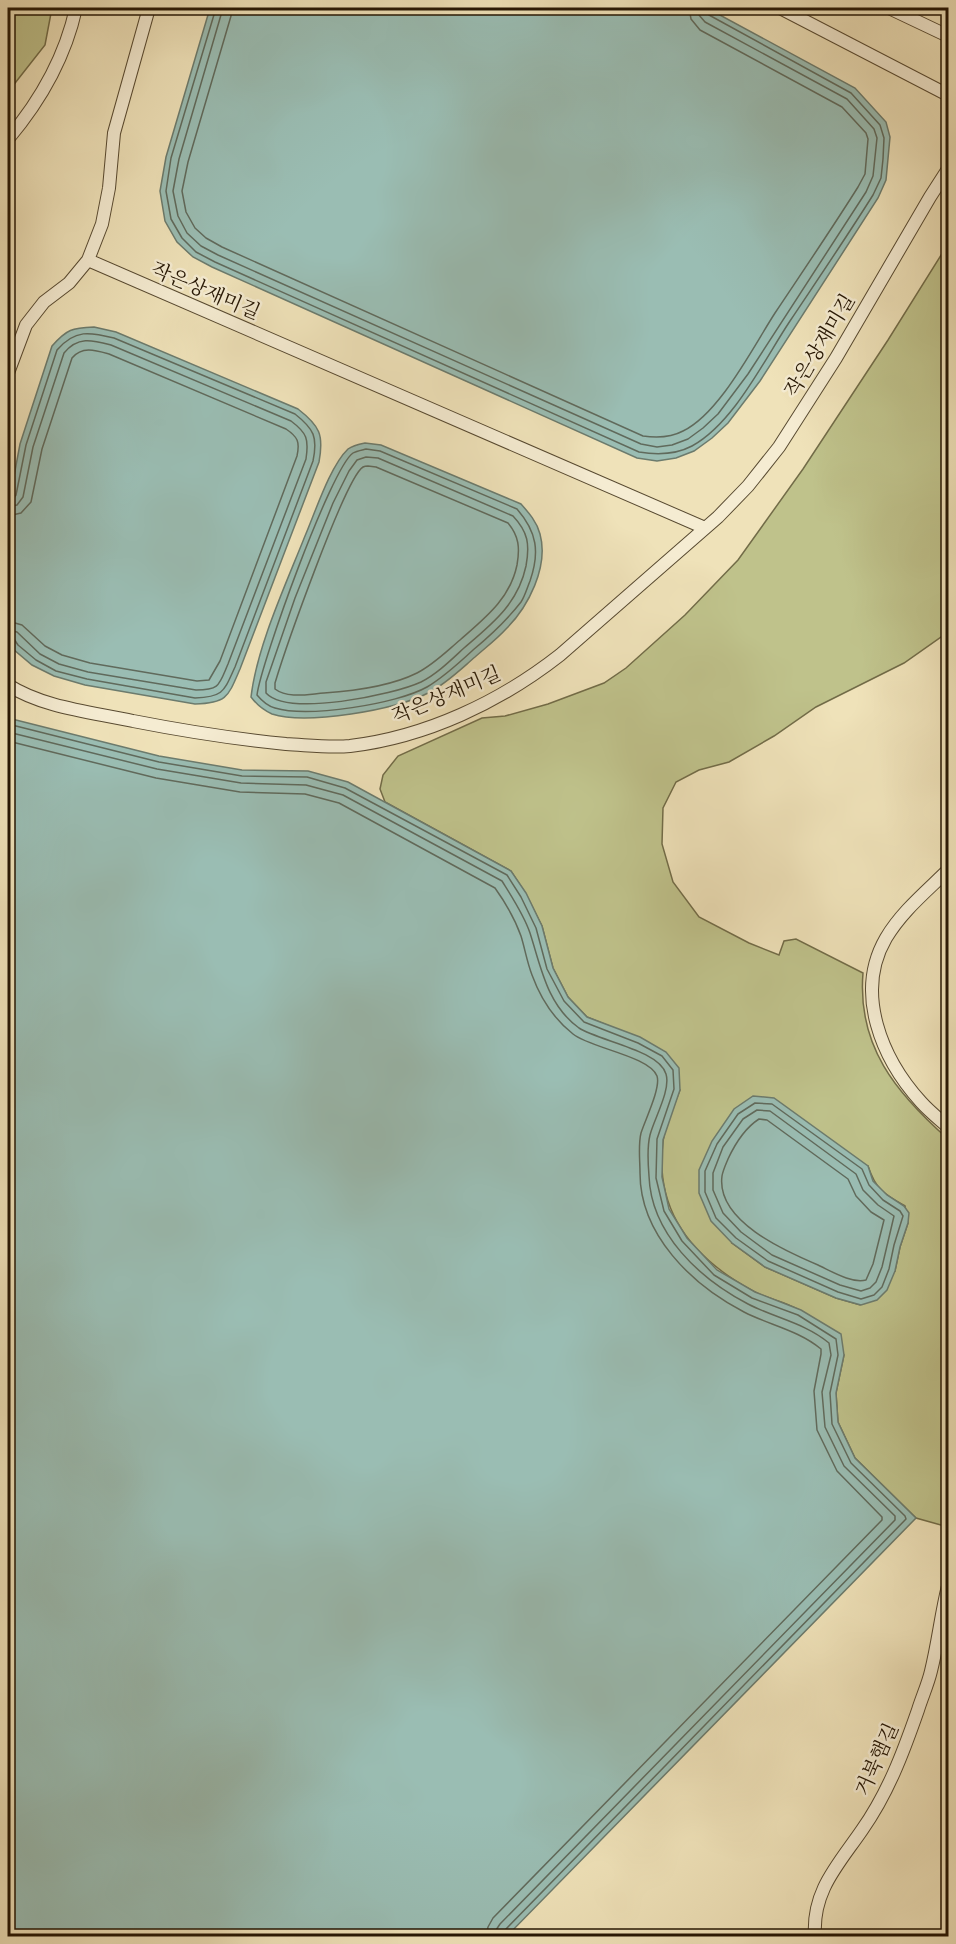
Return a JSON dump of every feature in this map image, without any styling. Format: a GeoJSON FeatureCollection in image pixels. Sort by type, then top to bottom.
{"type":"FeatureCollection","features":[{"type":"Feature","properties":{"kind":"lane"},"geometry":{"type":"LineString","coordinates":[[8,139],[21,123],[61,59],[76,8]]}},
{"type":"Feature","properties":{"kind":"lane"},"geometry":{"type":"LineString","coordinates":[[8,373],[26,325],[44,302],[69,283],[88,260],[102,224],[109,188],[114,133],[149,8]]}},
{"type":"Feature","properties":{"kind":"lane"},"geometry":{"type":"LineString","coordinates":[[780,8],[948,95]]}},
{"type":"Feature","properties":{"kind":"lane"},"geometry":{"type":"LineString","coordinates":[[889,8],[948,36]]}},
{"type":"Feature","properties":{"kind":"lane","name":"작은상재미길"},"geometry":{"type":"LineString","coordinates":[[8,696],[167,728],[250,741],[348,746],[424,729],[504,694],[535,675],[560,655],[705,528],[748,486],[778,447],[836,358],[948,169]]}},
{"type":"Feature","properties":{"kind":"lane","name":"작은상재미길"},"geometry":{"type":"LineString","coordinates":[[88,260],[705,528]]}},
{"type":"Feature","properties":{"kind":"lane","name":"작은상재미길"},"geometry":{"type":"LineString","coordinates":[[8,685],[40,701]]}},
{"type":"Feature","properties":{"kind":"lane"},"geometry":{"type":"LineString","coordinates":[[948,870],[905,912],[886,939],[874,971],[872,1003],[879,1036],[899,1075],[922,1103],[948,1127]]}},
{"type":"Feature","properties":{"kind":"lane","name":"거북햄길"},"geometry":{"type":"LineString","coordinates":[[815,1936],[816,1909],[823,1890],[835,1866],[885,1795],[906,1745],[931,1672],[948,1586]]}},
{"type":"Feature","properties":{"kind":"green space"},"geometry":{"type":"Polygon","coordinates":[[[8,8],[52,8],[45,45],[8,92],[8,8]]]}},
{"type":"Feature","properties":{"kind":"green space"},"geometry":{"type":"Polygon","coordinates":[[[948,244],[948,632],[904,663],[816,707],[774,736],[729,762],[699,770],[676,782],[663,808],[662,844],[673,882],[699,917],[749,943],[779,955],[784,941],[796,939],[863,973],[866,1023],[884,1066],[912,1104],[948,1139],[948,1527],[916,1518],[855,1458],[838,1422],[836,1393],[844,1355],[829,1338],[799,1310],[758,1294],[732,1278],[713,1264],[682,1231],[665,1190],[662,1167],[664,1136],[680,1090],[609,1026],[587,1017],[568,997],[553,968],[542,926],[511,871],[385,802],[380,789],[383,775],[398,756],[482,718],[505,716],[548,704],[604,683],[626,668],[685,615],[738,560],[803,469],[948,244]],[[868,1166],[732,1243],[765,1267],[836,1298],[860,1305],[895,1271],[908,1223],[905,1206],[891,1198],[878,1186],[868,1166]]]}},
{"type":"Feature","properties":{"kind":"water"},"geometry":{"type":"Polygon","coordinates":[[[210,8],[707,8],[855,88],[886,122],[890,137],[886,180],[878,198],[760,381],[728,423],[694,451],[676,458],[657,461],[637,458],[212,267],[193,257],[177,242],[165,221],[160,191],[166,157],[210,8]]]}},
{"type":"Feature","properties":{"kind":"water"},"geometry":{"type":"Polygon","coordinates":[[[94,327],[116,332],[298,409],[316,426],[319,432],[321,445],[319,462],[240,669],[229,692],[225,697],[214,702],[195,704],[85,685],[54,676],[32,665],[13,649],[8,640],[8,508],[20,444],[52,346],[70,330],[94,327]]]}},
{"type":"Feature","properties":{"kind":"water"},"geometry":{"type":"Polygon","coordinates":[[[365,443],[381,445],[521,504],[530,514],[540,534],[542,560],[535,586],[522,610],[502,633],[453,676],[428,693],[395,705],[351,714],[306,718],[272,714],[260,707],[251,697],[254,677],[266,636],[329,478],[348,449],[365,443]]]}},
{"type":"Feature","properties":{"kind":"water"},"geometry":{"type":"Polygon","coordinates":[[[8,718],[159,756],[242,770],[308,771],[348,782],[511,871],[526,893],[542,926],[553,968],[568,997],[587,1017],[640,1037],[666,1052],[679,1068],[680,1090],[663,1140],[662,1177],[669,1209],[687,1238],[717,1270],[755,1292],[801,1310],[841,1334],[844,1355],[836,1393],[838,1422],[855,1458],[916,1518],[507,1936],[8,1936],[8,718]]]}},
{"type":"Feature","properties":{"kind":"water"},"geometry":{"type":"Polygon","coordinates":[[[753,1096],[774,1098],[868,1166],[873,1181],[887,1195],[904,1206],[909,1213],[895,1271],[887,1290],[877,1300],[861,1305],[836,1298],[765,1267],[732,1243],[711,1221],[699,1193],[699,1170],[712,1141],[734,1109],[753,1096]]]}}]}
